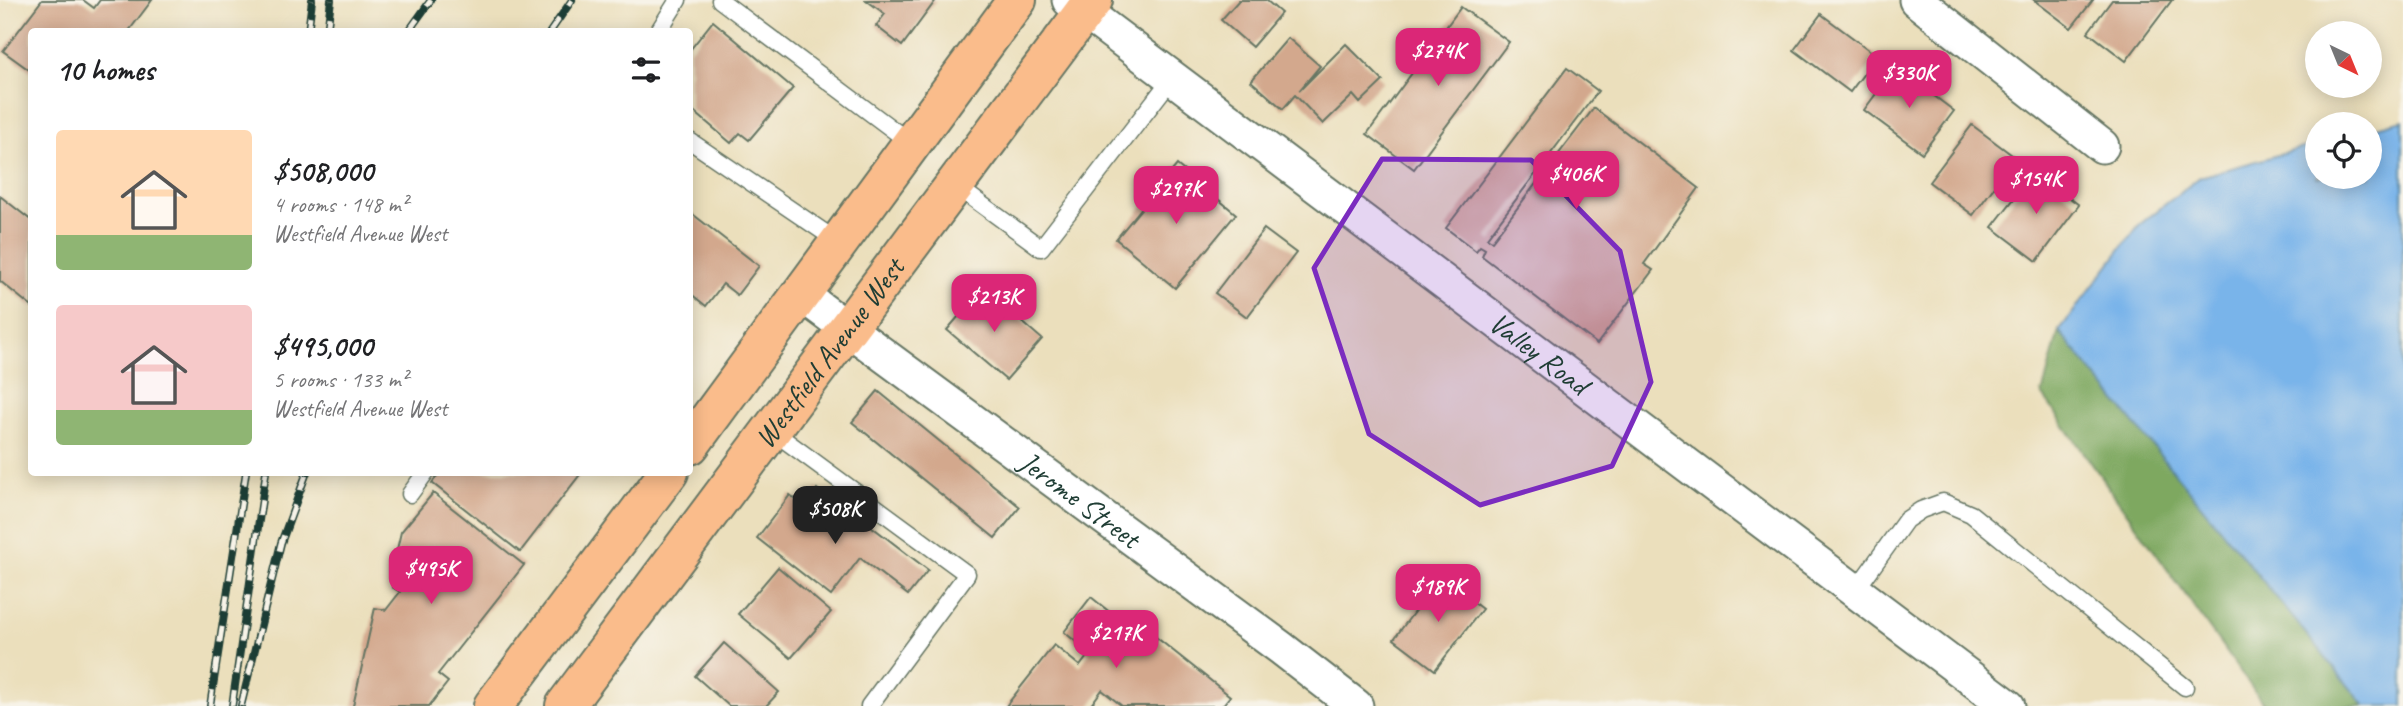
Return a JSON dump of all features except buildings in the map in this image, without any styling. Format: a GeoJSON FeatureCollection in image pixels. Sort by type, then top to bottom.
{"type":"FeatureCollection","features":[{"type":"Feature","properties":{"kind":"main road","name":"Westfield Avenue West"},"geometry":{"type":"LineString","coordinates":[[693,438],[802,295],[1017,0]]}},
{"type":"Feature","properties":{"kind":"main road","name":"Westfield Avenue West"},"geometry":{"type":"LineString","coordinates":[[565,706],[955,185],[1082,4]]}},
{"type":"Feature","properties":{"kind":"main road"},"geometry":{"type":"LineString","coordinates":[[494,706],[666,476]]}},
{"type":"Feature","properties":{"kind":"street"},"geometry":{"type":"LineString","coordinates":[[1916,0],[2102,146]]}},
{"type":"Feature","properties":{"kind":"street","name":"Valley Road"},"geometry":{"type":"LineString","coordinates":[[1082,4],[1172,78],[2008,706]]}},
{"type":"Feature","properties":{"kind":"street","name":"Jerome Street"},"geometry":{"type":"LineString","coordinates":[[802,295],[1260,632],[1356,706]]}},
{"type":"Feature","properties":{"kind":"lane"},"geometry":{"type":"LineString","coordinates":[[660,28],[678,0]]}},
{"type":"Feature","properties":{"kind":"lane"},"geometry":{"type":"LineString","coordinates":[[720,0],[912,144]]}},
{"type":"Feature","properties":{"kind":"lane"},"geometry":{"type":"LineString","coordinates":[[955,185],[1041,248],[1172,78]]}},
{"type":"Feature","properties":{"kind":"lane"},"geometry":{"type":"LineString","coordinates":[[693,143],[840,243]]}},
{"type":"Feature","properties":{"kind":"lane"},"geometry":{"type":"LineString","coordinates":[[771,430],[967,573],[869,706]]}},
{"type":"Feature","properties":{"kind":"lane"},"geometry":{"type":"LineString","coordinates":[[410,494],[423,476]]}},
{"type":"Feature","properties":{"kind":"lane"},"geometry":{"type":"LineString","coordinates":[[1855,591],[1906,520],[1921,510],[1943,502],[1971,514],[2185,687]]}},
{"type":"Feature","properties":{"kind":"highlighted area"},"geometry":{"type":"Polygon","coordinates":[[[1382,159],[1531,160],[1620,251],[1651,382],[1612,466],[1480,505],[1369,434],[1314,268],[1382,159]]]}},
{"type":"Feature","properties":{"kind":"green space"},"geometry":{"type":"Polygon","coordinates":[[[2059,331],[2365,706],[2265,706],[2042,394],[2059,331]]]}},
{"type":"Feature","properties":{"kind":"water"},"geometry":{"type":"Polygon","coordinates":[[[2403,120],[2403,706],[2365,706],[2059,331],[2139,225],[2200,177],[2305,147],[2305,189],[2382,189],[2382,126],[2403,120]]]}},
{"type":"Feature","properties":{"kind":"railway"},"geometry":{"type":"LineString","coordinates":[[308,28],[312,0]]}},
{"type":"Feature","properties":{"kind":"railway"},"geometry":{"type":"LineString","coordinates":[[328,28],[331,0]]}},
{"type":"Feature","properties":{"kind":"railway"},"geometry":{"type":"LineString","coordinates":[[411,28],[431,0]]}},
{"type":"Feature","properties":{"kind":"railway"},"geometry":{"type":"LineString","coordinates":[[553,28],[572,0]]}},
{"type":"Feature","properties":{"kind":"railway"},"geometry":{"type":"LineString","coordinates":[[210,706],[245,476]]}},
{"type":"Feature","properties":{"kind":"railway"},"geometry":{"type":"LineString","coordinates":[[232,706],[265,476]]}},
{"type":"Feature","properties":{"kind":"railway"},"geometry":{"type":"LineString","coordinates":[[241,706],[281,543],[306,476]]}}]}
